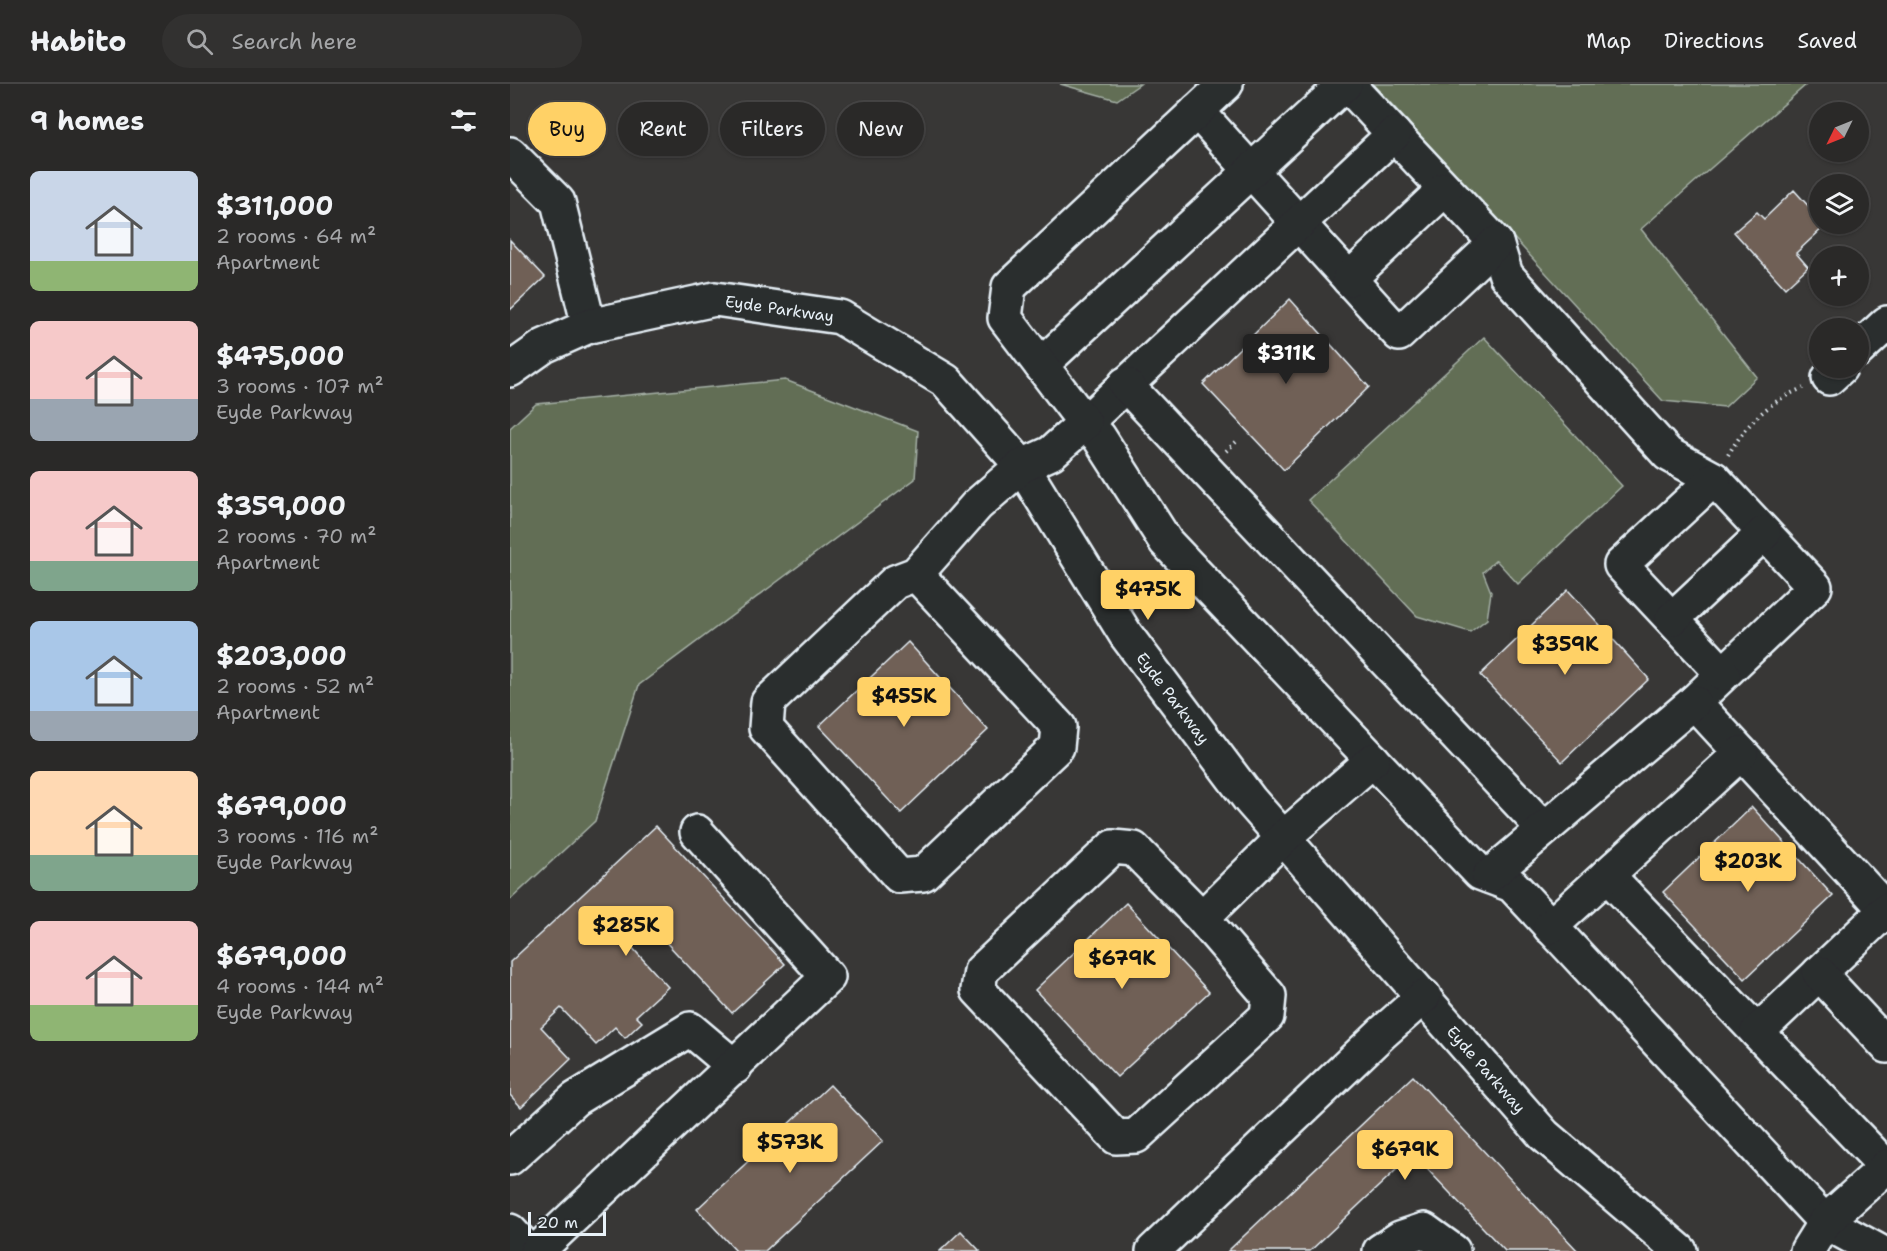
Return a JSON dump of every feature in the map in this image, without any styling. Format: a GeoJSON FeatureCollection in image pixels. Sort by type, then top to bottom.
{"type":"FeatureCollection","features":[{"type":"Feature","properties":{"kind":"street"},"geometry":{"type":"LineString","coordinates":[[1226,84],[1009,287],[1005,318],[1085,423],[1099,437],[1166,542],[1480,873],[1512,885],[1825,1222],[1878,1251]]}},
{"type":"Feature","properties":{"kind":"street"},"geometry":{"type":"LineString","coordinates":[[1041,365],[1346,84],[1496,243],[1506,275],[1668,454],[1714,479],[1815,587],[1694,702],[1489,876]]}},
{"type":"Feature","properties":{"kind":"street"},"geometry":{"type":"LineString","coordinates":[[1197,111],[1398,334],[1496,243]]}},
{"type":"Feature","properties":{"kind":"street"},"geometry":{"type":"LineString","coordinates":[[916,574],[1059,727],[1057,747],[923,874],[899,876],[766,728],[768,702],[895,582],[916,574],[977,505],[1022,466],[1051,453],[1085,423],[1394,134]]}},
{"type":"Feature","properties":{"kind":"street"},"geometry":{"type":"LineString","coordinates":[[510,154],[558,202],[588,326]]}},
{"type":"Feature","properties":{"kind":"street"},"geometry":{"type":"LineString","coordinates":[[1349,279],[1445,189]]}},
{"type":"Feature","properties":{"kind":"street","name":"Eyde Parkway"},"geometry":{"type":"LineString","coordinates":[[510,370],[544,346],[588,326],[715,298],[840,317],[946,381],[1022,466],[1126,635],[1250,800],[1544,1135],[1680,1251]]}},
{"type":"Feature","properties":{"kind":"street"},"geometry":{"type":"LineString","coordinates":[[1869,340],[1887,323]]}},
{"type":"Feature","properties":{"kind":"street"},"geometry":{"type":"LineString","coordinates":[[1125,384],[1544,829]]}},
{"type":"Feature","properties":{"kind":"street"},"geometry":{"type":"LineString","coordinates":[[1714,479],[1621,565],[1723,674]]}},
{"type":"Feature","properties":{"kind":"street"},"geometry":{"type":"LineString","coordinates":[[1672,619],[1764,532]]}},
{"type":"Feature","properties":{"kind":"street"},"geometry":{"type":"LineString","coordinates":[[1694,702],[1886,911],[1757,1032]]}},
{"type":"Feature","properties":{"kind":"street"},"geometry":{"type":"LineString","coordinates":[[1550,927],[1741,753]]}},
{"type":"Feature","properties":{"kind":"street"},"geometry":{"type":"LineString","coordinates":[[1202,918],[1284,837],[1373,760]]}},
{"type":"Feature","properties":{"kind":"street"},"geometry":{"type":"LineString","coordinates":[[537,1251],[828,977],[697,832]]}},
{"type":"Feature","properties":{"kind":"street"},"geometry":{"type":"LineString","coordinates":[[1113,847],[1134,849],[1202,918],[1269,996],[1267,1016],[1136,1136],[1116,1137],[978,990],[981,971],[1113,847]]}},
{"type":"Feature","properties":{"kind":"street"},"geometry":{"type":"LineString","coordinates":[[1607,875],[1887,1167],[1825,1222],[1807,1251]]}},
{"type":"Feature","properties":{"kind":"street"},"geometry":{"type":"LineString","coordinates":[[1820,973],[1887,1046]]}},
{"type":"Feature","properties":{"kind":"street"},"geometry":{"type":"LineString","coordinates":[[1153,1251],[1382,1033],[1424,996]]}},
{"type":"Feature","properties":{"kind":"street"},"geometry":{"type":"LineString","coordinates":[[510,1158],[575,1099],[690,1029],[735,1067]]}},
{"type":"Feature","properties":{"kind":"street"},"geometry":{"type":"LineString","coordinates":[[1380,1251],[1400,1238],[1424,1230],[1453,1251]]}},
{"type":"Feature","properties":{"kind":"street"},"geometry":{"type":"LineString","coordinates":[[510,1231],[529,1251]]}},
{"type":"Feature","properties":{"kind":"path"},"geometry":{"type":"LineString","coordinates":[[1714,479],[1741,434],[1778,398],[1823,378]]}},
{"type":"Feature","properties":{"kind":"green space"},"geometry":{"type":"Polygon","coordinates":[[[1060,84],[1140,84],[1117,100],[1060,84]]]}},
{"type":"Feature","properties":{"kind":"green space"},"geometry":{"type":"Polygon","coordinates":[[[1373,84],[1807,84],[1641,229],[1757,377],[1725,407],[1663,401],[1373,84]]]}},
{"type":"Feature","properties":{"kind":"green space"},"geometry":{"type":"Polygon","coordinates":[[[1484,337],[1622,486],[1518,584],[1496,560],[1483,572],[1491,592],[1487,619],[1470,632],[1417,616],[1308,500],[1484,337]]]}},
{"type":"Feature","properties":{"kind":"green space"},"geometry":{"type":"Polygon","coordinates":[[[785,380],[918,431],[915,479],[639,685],[595,821],[510,900],[510,428],[536,404],[785,380]]]}},
{"type":"Feature","properties":{"kind":"building"},"geometry":{"type":"Polygon","coordinates":[[[1794,190],[1809,207],[1809,234],[1816,234],[1796,253],[1808,267],[1785,288],[1734,232],[1757,212],[1764,219],[1794,190]]]}},
{"type":"Feature","properties":{"kind":"building"},"geometry":{"type":"Polygon","coordinates":[[[510,240],[545,277],[510,310],[510,240]]]}},
{"type":"Feature","properties":{"kind":"building"},"geometry":{"type":"Polygon","coordinates":[[[1290,299],[1369,387],[1284,470],[1203,384],[1290,299]]]}},
{"type":"Feature","properties":{"kind":"building"},"geometry":{"type":"Polygon","coordinates":[[[1568,590],[1649,679],[1562,762],[1480,675],[1568,590]]]}},
{"type":"Feature","properties":{"kind":"building"},"geometry":{"type":"Polygon","coordinates":[[[908,642],[988,730],[901,813],[819,726],[908,642]]]}},
{"type":"Feature","properties":{"kind":"building"},"geometry":{"type":"Polygon","coordinates":[[[1752,807],[1833,896],[1745,979],[1663,892],[1752,807]]]}},
{"type":"Feature","properties":{"kind":"building"},"geometry":{"type":"Polygon","coordinates":[[[656,826],[785,964],[732,1013],[650,925],[629,944],[668,987],[636,1016],[642,1022],[625,1038],[615,1027],[596,1045],[561,1008],[541,1027],[571,1059],[521,1107],[510,1095],[510,962],[656,826]]]}},
{"type":"Feature","properties":{"kind":"building"},"geometry":{"type":"Polygon","coordinates":[[[1126,903],[1209,992],[1117,1077],[1035,990],[1126,903]]]}},
{"type":"Feature","properties":{"kind":"building"},"geometry":{"type":"Polygon","coordinates":[[[1413,1076],[1578,1251],[1505,1251],[1413,1154],[1310,1251],[1228,1251],[1413,1076]]]}},
{"type":"Feature","properties":{"kind":"building"},"geometry":{"type":"Polygon","coordinates":[[[830,1085],[883,1141],[765,1251],[736,1251],[697,1209],[830,1085]]]}},
{"type":"Feature","properties":{"kind":"building"},"geometry":{"type":"Polygon","coordinates":[[[961,1231],[980,1251],[940,1251],[961,1231]]]}}]}
